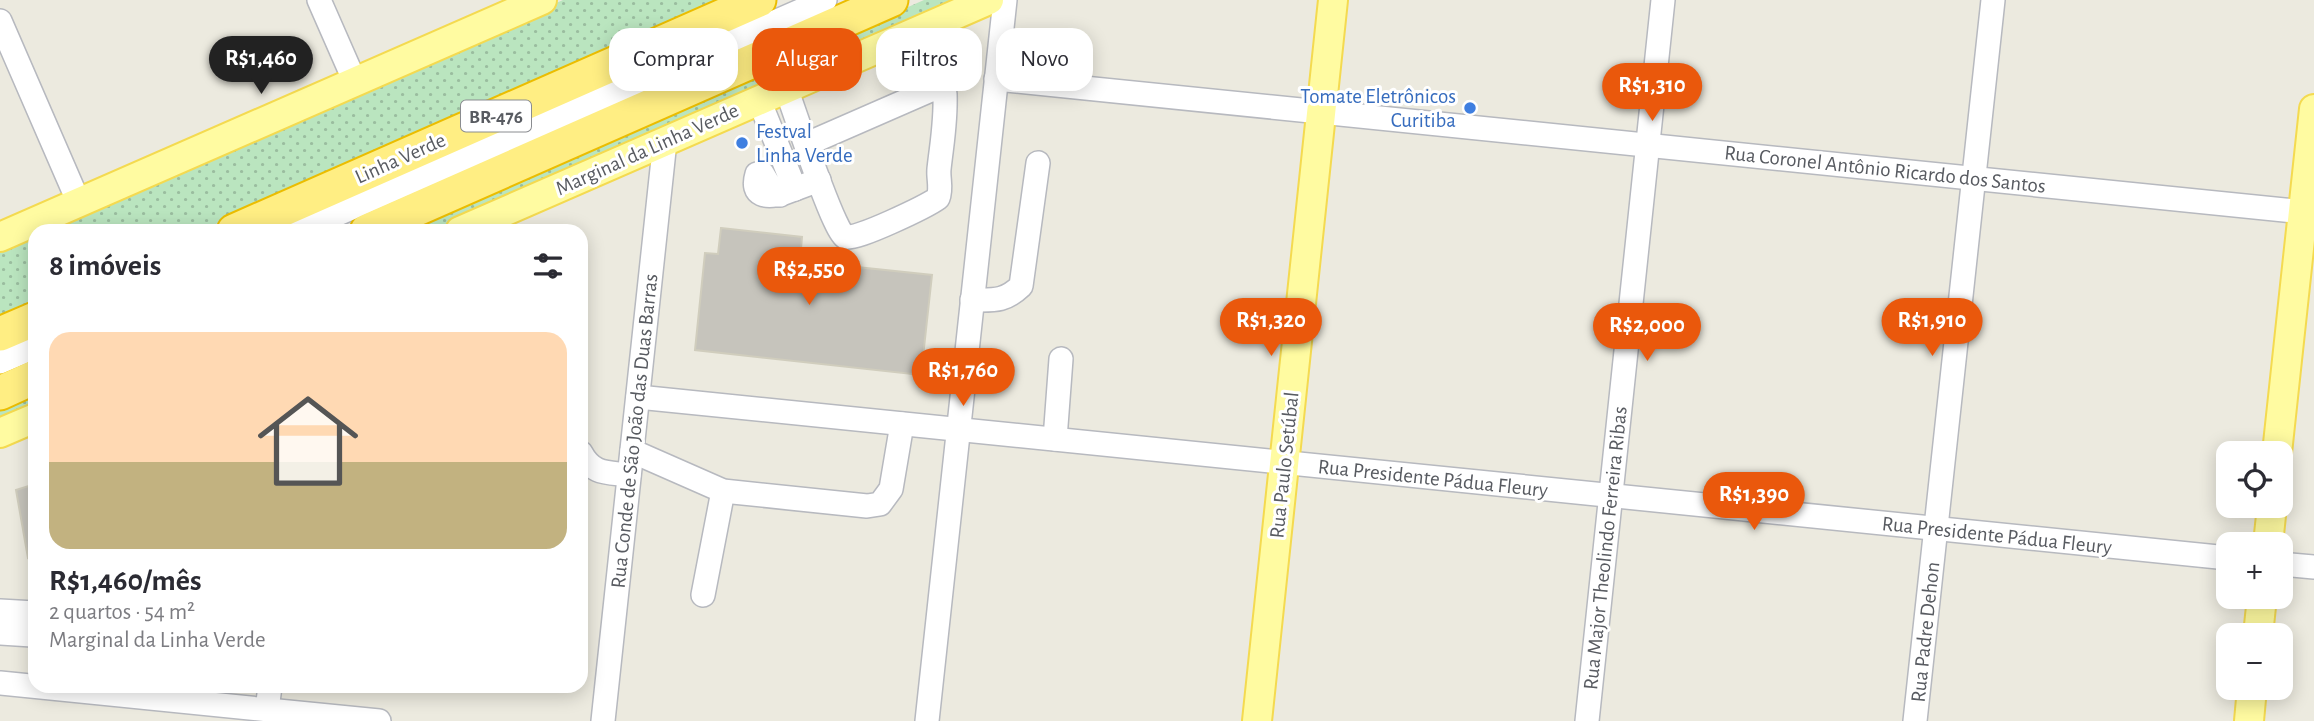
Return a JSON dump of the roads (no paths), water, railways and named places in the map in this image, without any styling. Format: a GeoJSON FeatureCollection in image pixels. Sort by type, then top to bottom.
{"type":"FeatureCollection","features":[{"type":"Feature","properties":{"kind":"highway","name":"Linha Verde"},"geometry":{"type":"LineString","coordinates":[[250,224],[759,0]]}},
{"type":"Feature","properties":{"kind":"highway","name":"BR-476"},"geometry":{"type":"LineString","coordinates":[[383,224],[891,0]]}},
{"type":"Feature","properties":{"kind":"highway"},"geometry":{"type":"LineString","coordinates":[[0,334],[28,321]]}},
{"type":"Feature","properties":{"kind":"highway"},"geometry":{"type":"LineString","coordinates":[[0,393],[28,380]]}},
{"type":"Feature","properties":{"kind":"main road"},"geometry":{"type":"LineString","coordinates":[[30,224],[542,0]]}},
{"type":"Feature","properties":{"kind":"main road","name":"Marginal da Linha Verde"},"geometry":{"type":"LineString","coordinates":[[862,55],[989,0]]}},
{"type":"Feature","properties":{"kind":"main road","name":"Rua Paulo Setúbal"},"geometry":{"type":"LineString","coordinates":[[1257,721],[1333,0]]}},
{"type":"Feature","properties":{"kind":"main road","name":"Marginal da Linha Verde"},"geometry":{"type":"LineString","coordinates":[[476,224],[779,91]]}},
{"type":"Feature","properties":{"kind":"main road"},"geometry":{"type":"LineString","coordinates":[[2279,441],[2309,212],[2314,109]]}},
{"type":"Feature","properties":{"kind":"main road"},"geometry":{"type":"LineString","coordinates":[[0,237],[28,225]]}},
{"type":"Feature","properties":{"kind":"main road"},"geometry":{"type":"LineString","coordinates":[[0,433],[28,421]]}},
{"type":"Feature","properties":{"kind":"main road"},"geometry":{"type":"LineString","coordinates":[[2249,721],[2251,700]]}},
{"type":"Feature","properties":{"kind":"street"},"geometry":{"type":"LineString","coordinates":[[319,0],[355,82]]}},
{"type":"Feature","properties":{"kind":"street"},"geometry":{"type":"LineString","coordinates":[[315,224],[825,0]]}},
{"type":"Feature","properties":{"kind":"street"},"geometry":{"type":"LineString","coordinates":[[1002,28],[1005,0]]}},
{"type":"Feature","properties":{"kind":"street","name":"Rua Major Theolindo Ferreira Ribas"},"geometry":{"type":"LineString","coordinates":[[1587,721],[1663,0]]}},
{"type":"Feature","properties":{"kind":"street","name":"Rua Padre Dehon"},"geometry":{"type":"LineString","coordinates":[[1915,721],[1993,0]]}},
{"type":"Feature","properties":{"kind":"street"},"geometry":{"type":"LineString","coordinates":[[3,35],[79,203]]}},
{"type":"Feature","properties":{"kind":"street"},"geometry":{"type":"LineString","coordinates":[[927,721],[996,79]]}},
{"type":"Feature","properties":{"kind":"street"},"geometry":{"type":"LineString","coordinates":[[787,91],[831,213],[842,235],[847,238],[938,198],[946,125],[945,94],[933,89],[807,144]]}},
{"type":"Feature","properties":{"kind":"street","name":"Rua Coronel Antônio Ricardo dos Santos"},"geometry":{"type":"LineString","coordinates":[[1093,89],[2309,212]]}},
{"type":"Feature","properties":{"kind":"street"},"geometry":{"type":"LineString","coordinates":[[759,100],[788,192],[819,180]]}},
{"type":"Feature","properties":{"kind":"street","name":"Rua Conde de São João das Duas Barras"},"geometry":{"type":"LineString","coordinates":[[603,721],[665,141]]}},
{"type":"Feature","properties":{"kind":"street"},"geometry":{"type":"LineString","coordinates":[[972,300],[998,300],[1010,296],[1021,286],[1038,163]]}},
{"type":"Feature","properties":{"kind":"street"},"geometry":{"type":"LineString","coordinates":[[0,362],[28,350]]}},
{"type":"Feature","properties":{"kind":"street"},"geometry":{"type":"LineString","coordinates":[[1055,439],[1061,359]]}},
{"type":"Feature","properties":{"kind":"street","name":"Rua Presidente Pádua Fleury"},"geometry":{"type":"LineString","coordinates":[[638,397],[2216,557]]}},
{"type":"Feature","properties":{"kind":"street"},"geometry":{"type":"LineString","coordinates":[[632,451],[723,491],[867,506],[880,504],[891,489],[902,424]]}},
{"type":"Feature","properties":{"kind":"street"},"geometry":{"type":"LineString","coordinates":[[588,465],[596,470],[629,475]]}},
{"type":"Feature","properties":{"kind":"street"},"geometry":{"type":"LineString","coordinates":[[703,595],[723,491]]}},
{"type":"Feature","properties":{"kind":"street"},"geometry":{"type":"LineString","coordinates":[[2293,565],[2314,567]]}},
{"type":"Feature","properties":{"kind":"street"},"geometry":{"type":"LineString","coordinates":[[0,611],[28,613]]}},
{"type":"Feature","properties":{"kind":"street"},"geometry":{"type":"LineString","coordinates":[[0,633],[28,635]]}},
{"type":"Feature","properties":{"kind":"street"},"geometry":{"type":"LineString","coordinates":[[0,682],[28,684]]}},
{"type":"Feature","properties":{"kind":"street"},"geometry":{"type":"LineString","coordinates":[[142,693],[368,720]]}},
{"type":"Feature","properties":{"kind":"street"},"geometry":{"type":"LineString","coordinates":[[267,710],[269,693]]}},
{"type":"Feature","properties":{"kind":"place","name":"Tomate Eletrônicos Curitiba"},"geometry":{"type":"Point","coordinates":[1470,108]}},
{"type":"Feature","properties":{"kind":"place","name":"Festval Linha Verde"},"geometry":{"type":"Point","coordinates":[742,143]}}]}
